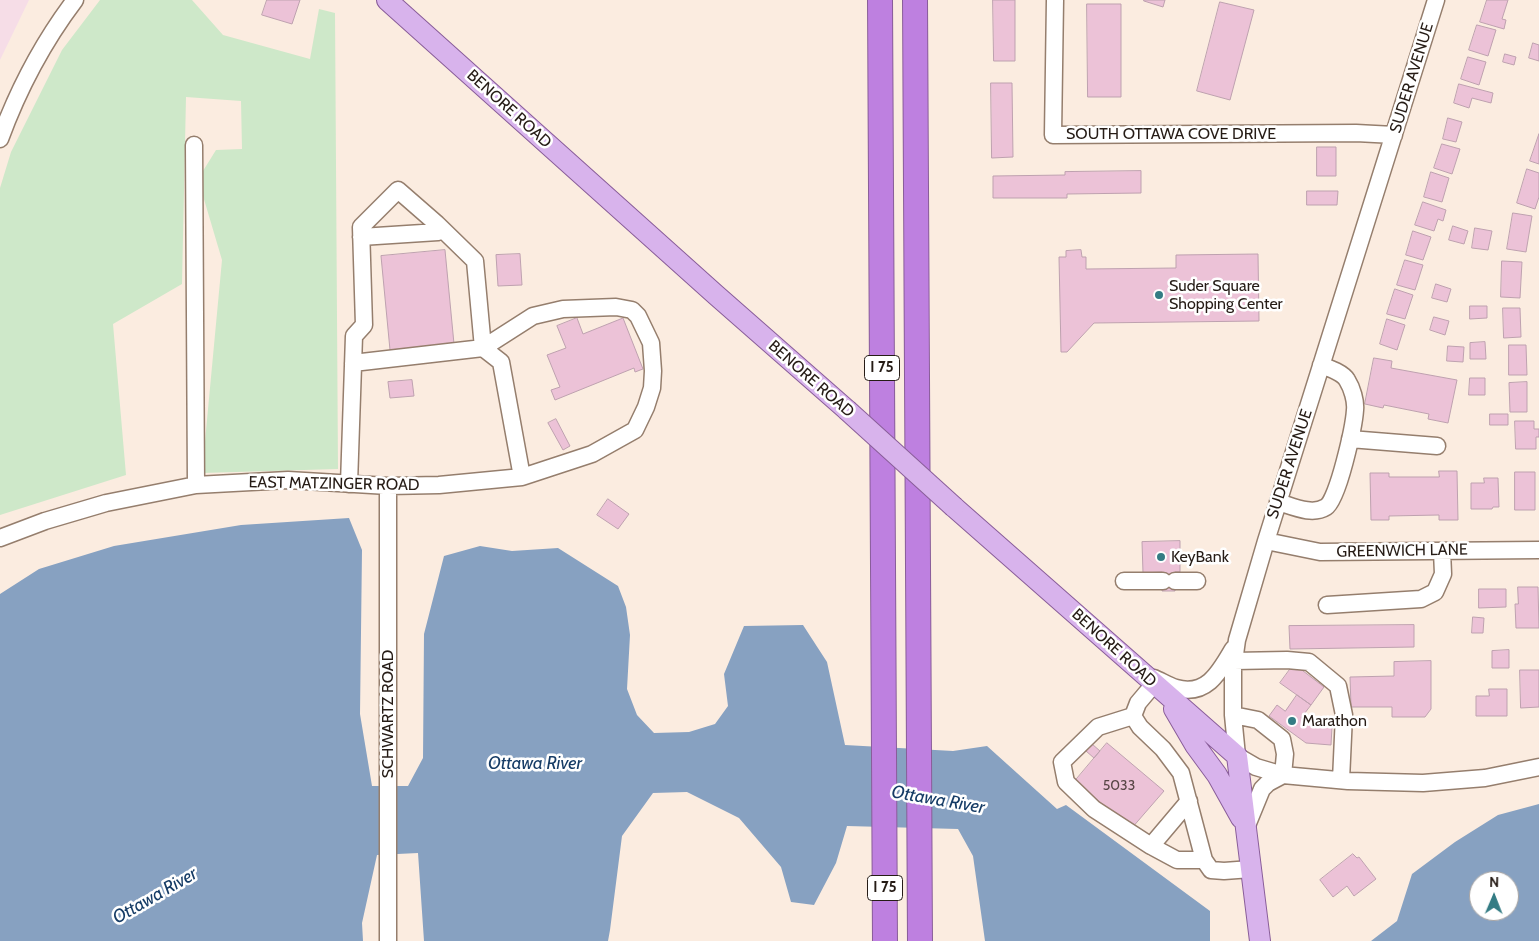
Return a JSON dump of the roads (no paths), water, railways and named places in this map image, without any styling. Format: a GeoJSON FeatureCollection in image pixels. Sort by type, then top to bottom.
{"type":"FeatureCollection","features":[{"type":"Feature","properties":{"kind":"highway","name":"I 75"},"geometry":{"type":"LineString","coordinates":[[880,0],[885,941]]}},
{"type":"Feature","properties":{"kind":"highway","name":"I 75"},"geometry":{"type":"LineString","coordinates":[[915,0],[920,941]]}},
{"type":"Feature","properties":{"kind":"main road","name":"BENORE ROAD"},"geometry":{"type":"LineString","coordinates":[[387,0],[954,508],[1237,756]]}},
{"type":"Feature","properties":{"kind":"main road"},"geometry":{"type":"LineString","coordinates":[[1153,683],[1217,775],[1246,828]]}},
{"type":"Feature","properties":{"kind":"main road","name":"SUDER AVENUE"},"geometry":{"type":"LineString","coordinates":[[1237,756],[1260,941]]}},
{"type":"Feature","properties":{"kind":"street"},"geometry":{"type":"LineString","coordinates":[[0,139],[24,84],[52,34],[75,0]]}},
{"type":"Feature","properties":{"kind":"street","name":"SOUTH OTTAWA COVE DRIVE"},"geometry":{"type":"LineString","coordinates":[[1054,0],[1053,135],[1356,133],[1394,135]]}},
{"type":"Feature","properties":{"kind":"street","name":"SUDER AVENUE"},"geometry":{"type":"LineString","coordinates":[[1237,756],[1233,715],[1234,661],[1237,640],[1278,502],[1436,0]]}},
{"type":"Feature","properties":{"kind":"street"},"geometry":{"type":"LineString","coordinates":[[194,145],[196,485]]}},
{"type":"Feature","properties":{"kind":"street"},"geometry":{"type":"LineString","coordinates":[[350,484],[354,336],[364,325],[361,227],[398,190],[438,224],[475,261],[483,348]]}},
{"type":"Feature","properties":{"kind":"street"},"geometry":{"type":"LineString","coordinates":[[361,237],[438,232],[438,224]]}},
{"type":"Feature","properties":{"kind":"street","name":"EAST MATZINGER ROAD"},"geometry":{"type":"LineString","coordinates":[[0,538],[45,521],[106,503],[196,485],[288,480],[388,486],[439,485],[522,477],[592,454],[635,430],[646,407],[652,388],[651,343],[638,316],[632,310],[616,307],[563,309],[532,316],[483,348]]}},
{"type":"Feature","properties":{"kind":"street"},"geometry":{"type":"LineString","coordinates":[[353,363],[483,348],[501,362],[522,477]]}},
{"type":"Feature","properties":{"kind":"street"},"geometry":{"type":"LineString","coordinates":[[1278,502],[1305,510],[1317,511],[1328,507],[1333,497],[1350,439],[1355,408],[1347,379],[1321,365]]}},
{"type":"Feature","properties":{"kind":"street"},"geometry":{"type":"LineString","coordinates":[[1350,439],[1437,446]]}},
{"type":"Feature","properties":{"kind":"street","name":"SCHWARTZ ROAD"},"geometry":{"type":"LineString","coordinates":[[388,486],[388,941]]}},
{"type":"Feature","properties":{"kind":"street","name":"GREENWICH LANE"},"geometry":{"type":"LineString","coordinates":[[1266,541],[1320,552],[1539,550]]}},
{"type":"Feature","properties":{"kind":"street"},"geometry":{"type":"LineString","coordinates":[[1327,605],[1421,599],[1436,592],[1443,574],[1442,551]]}},
{"type":"Feature","properties":{"kind":"street"},"geometry":{"type":"LineString","coordinates":[[1124,581],[1197,581]]}},
{"type":"Feature","properties":{"kind":"street"},"geometry":{"type":"LineString","coordinates":[[1237,640],[1219,672],[1208,683],[1191,690],[1153,683],[1138,703],[1134,716],[1140,727],[1164,749],[1181,773],[1204,860],[1211,870],[1251,869]]}},
{"type":"Feature","properties":{"kind":"street"},"geometry":{"type":"LineString","coordinates":[[1234,661],[1287,660],[1310,662],[1338,686],[1344,715],[1340,780]]}},
{"type":"Feature","properties":{"kind":"street"},"geometry":{"type":"LineString","coordinates":[[1233,715],[1258,720],[1282,739],[1285,754],[1283,775]]}},
{"type":"Feature","properties":{"kind":"street"},"geometry":{"type":"LineString","coordinates":[[1134,716],[1098,727],[1062,762],[1066,782],[1094,808],[1151,846],[1177,860],[1204,860]]}},
{"type":"Feature","properties":{"kind":"street"},"geometry":{"type":"LineString","coordinates":[[1237,756],[1256,767],[1283,775],[1340,780],[1423,783],[1485,778],[1539,767]]}},
{"type":"Feature","properties":{"kind":"street"},"geometry":{"type":"LineString","coordinates":[[1246,828],[1262,789],[1268,783],[1283,775]]}},
{"type":"Feature","properties":{"kind":"street"},"geometry":{"type":"LineString","coordinates":[[1151,846],[1189,801]]}},
{"type":"Feature","properties":{"kind":"water","name":"Ottawa River"},"geometry":{"type":"Polygon","coordinates":[[[349,518],[362,550],[360,714],[372,786],[408,786],[423,758],[424,634],[444,556],[480,546],[512,551],[558,548],[618,586],[626,607],[630,635],[627,689],[637,715],[654,733],[689,732],[715,724],[728,706],[724,674],[744,626],[803,625],[827,662],[845,745],[953,751],[987,746],[1057,809],[1066,805],[1210,911],[1210,941],[985,941],[973,856],[958,829],[847,826],[836,863],[814,905],[791,902],[781,867],[739,818],[687,792],[653,793],[622,836],[608,941],[424,941],[418,853],[377,855],[362,923],[363,941],[0,941],[0,594],[39,569],[114,546],[241,525],[349,518]]]}},
{"type":"Feature","properties":{"kind":"water"},"geometry":{"type":"Polygon","coordinates":[[[1539,804],[1539,941],[1371,941],[1397,921],[1412,874],[1455,842],[1498,815],[1539,804]]]}},
{"type":"Feature","properties":{"kind":"place","name":"Suder Square Shopping Center"},"geometry":{"type":"Point","coordinates":[1159,295]}},
{"type":"Feature","properties":{"kind":"place","name":"KeyBank"},"geometry":{"type":"Point","coordinates":[1161,557]}},
{"type":"Feature","properties":{"kind":"place","name":"Marathon"},"geometry":{"type":"Point","coordinates":[1292,721]}}]}
